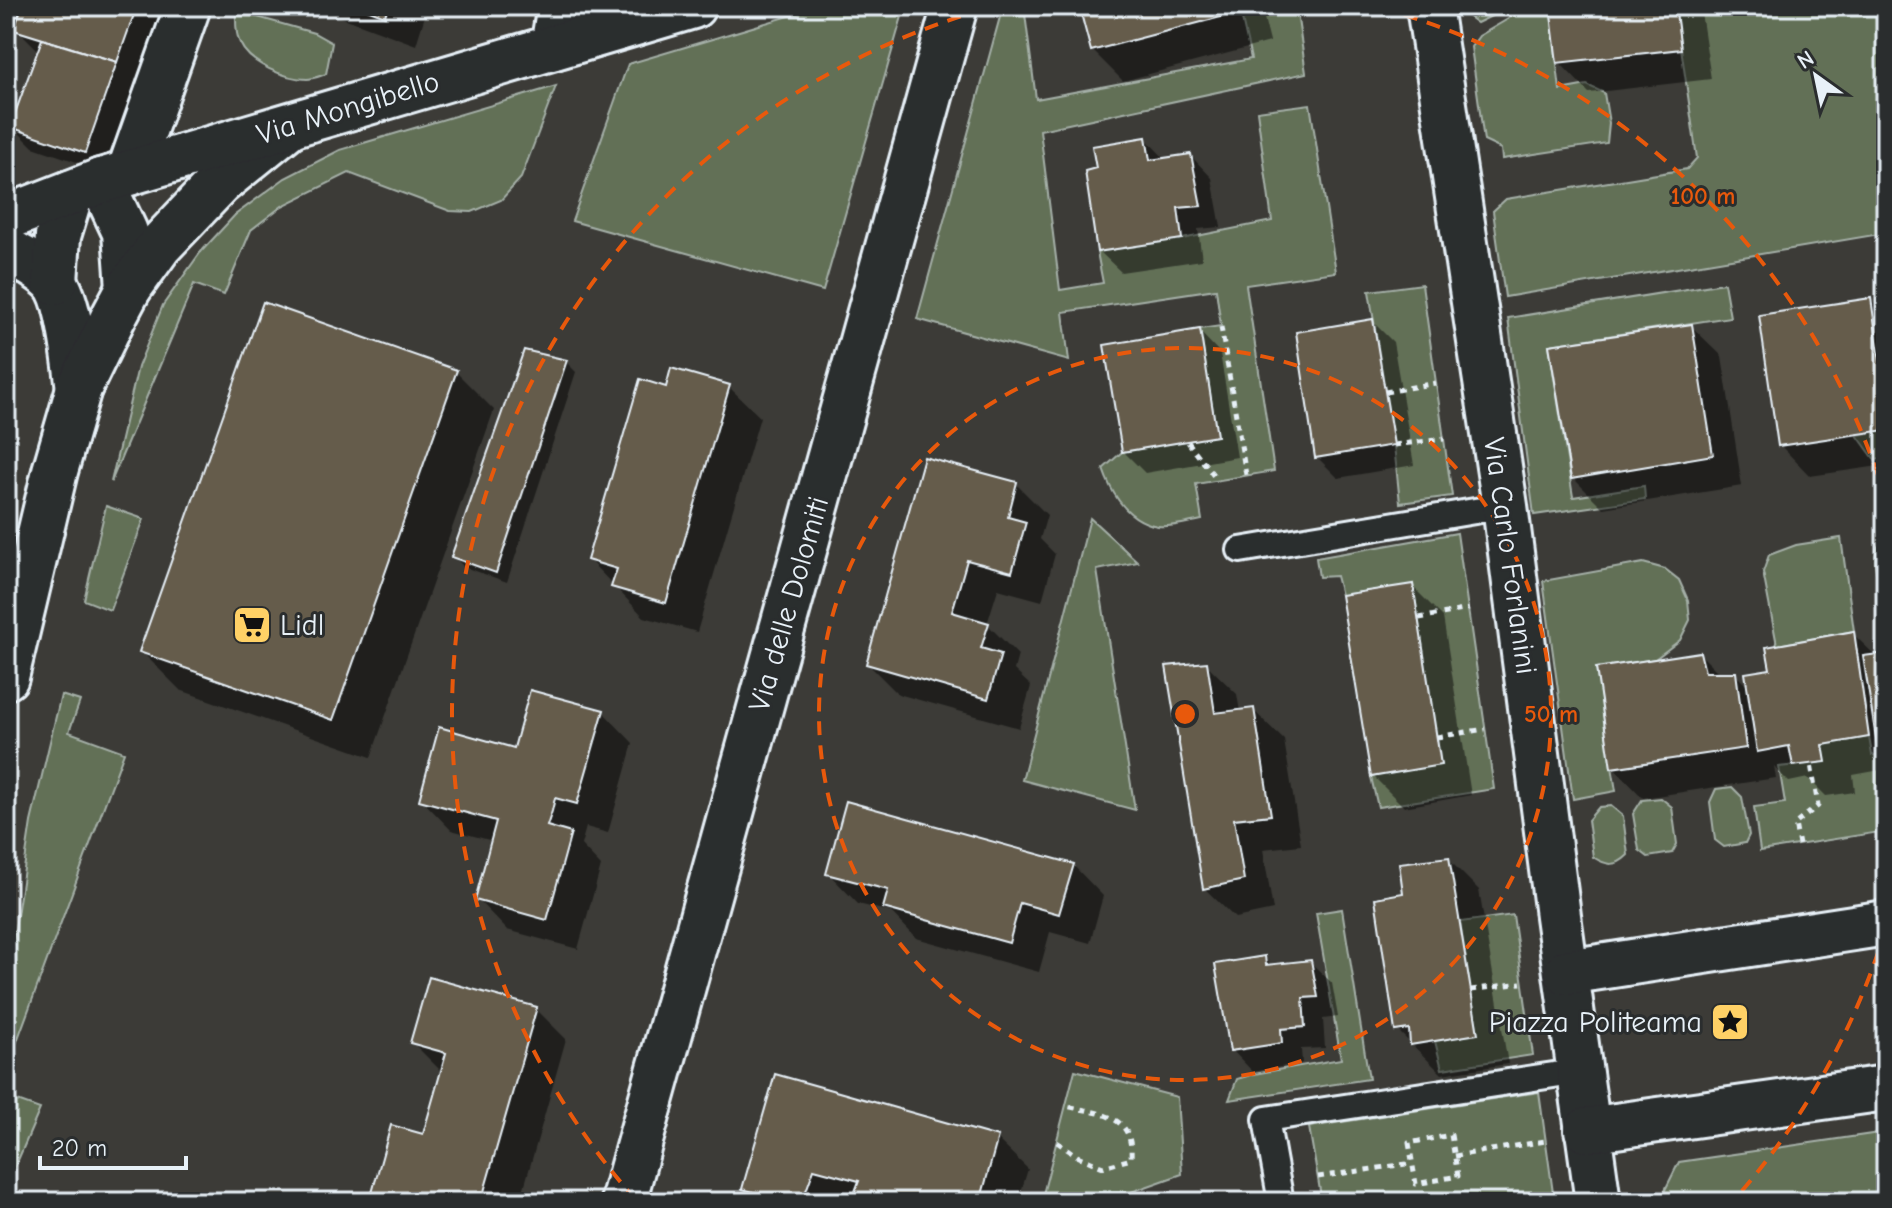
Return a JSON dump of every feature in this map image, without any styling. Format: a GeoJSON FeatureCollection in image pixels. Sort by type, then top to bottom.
{"type":"FeatureCollection","features":[{"type":"Feature","properties":{"kind":"street"},"geometry":{"type":"LineString","coordinates":[[79,388],[66,308],[55,282],[58,236],[101,182],[188,6]]}},
{"type":"Feature","properties":{"kind":"street","name":"Via Mongibello"},"geometry":{"type":"LineString","coordinates":[[6,218],[101,182],[288,127],[556,26],[693,6]]}},
{"type":"Feature","properties":{"kind":"street","name":"Via delle Dolomiti"},"geometry":{"type":"LineString","coordinates":[[623,1202],[955,6]]}},
{"type":"Feature","properties":{"kind":"street","name":"Via Carlo Forlanini"},"geometry":{"type":"LineString","coordinates":[[1429,6],[1505,506],[1598,1202]]}},
{"type":"Feature","properties":{"kind":"street"},"geometry":{"type":"LineString","coordinates":[[6,677],[55,471],[79,388],[129,288],[160,245],[219,183],[288,127]]}},
{"type":"Feature","properties":{"kind":"street"},"geometry":{"type":"LineString","coordinates":[[101,182],[125,232],[129,288]]}},
{"type":"Feature","properties":{"kind":"street"},"geometry":{"type":"LineString","coordinates":[[6,249],[55,282]]}},
{"type":"Feature","properties":{"kind":"street"},"geometry":{"type":"LineString","coordinates":[[1567,972],[1886,923]]}},
{"type":"Feature","properties":{"kind":"street"},"geometry":{"type":"LineString","coordinates":[[1587,1130],[1886,1088]]}},
{"type":"Feature","properties":{"kind":"lane"},"geometry":{"type":"LineString","coordinates":[[1240,550],[1505,506]]}},
{"type":"Feature","properties":{"kind":"lane"},"geometry":{"type":"LineString","coordinates":[[1281,1202],[1266,1119],[1580,1071]]}},
{"type":"Feature","properties":{"kind":"path"},"geometry":{"type":"LineString","coordinates":[[1221,327],[1246,475]]}},
{"type":"Feature","properties":{"kind":"path"},"geometry":{"type":"LineString","coordinates":[[1385,392],[1436,383]]}},
{"type":"Feature","properties":{"kind":"path"},"geometry":{"type":"LineString","coordinates":[[1394,445],[1444,439]]}},
{"type":"Feature","properties":{"kind":"path"},"geometry":{"type":"LineString","coordinates":[[1188,442],[1217,480]]}},
{"type":"Feature","properties":{"kind":"path"},"geometry":{"type":"LineString","coordinates":[[1419,618],[1469,609]]}},
{"type":"Feature","properties":{"kind":"path"},"geometry":{"type":"LineString","coordinates":[[1437,737],[1486,729]]}},
{"type":"Feature","properties":{"kind":"path"},"geometry":{"type":"LineString","coordinates":[[1799,845],[1795,824],[1818,806],[1811,764]]}},
{"type":"Feature","properties":{"kind":"path"},"geometry":{"type":"LineString","coordinates":[[1471,990],[1522,983]]}},
{"type":"Feature","properties":{"kind":"path"},"geometry":{"type":"LineString","coordinates":[[1057,1142],[1077,1156],[1103,1167],[1131,1159],[1132,1144],[1125,1128],[1108,1116],[1066,1106]]}},
{"type":"Feature","properties":{"kind":"path"},"geometry":{"type":"LineString","coordinates":[[1451,1135],[1458,1176],[1416,1184],[1413,1163],[1409,1143],[1451,1135]]}},
{"type":"Feature","properties":{"kind":"path"},"geometry":{"type":"LineString","coordinates":[[1455,1156],[1545,1141]]}},
{"type":"Feature","properties":{"kind":"path"},"geometry":{"type":"LineString","coordinates":[[1318,1177],[1413,1163]]}},
{"type":"Feature","properties":{"kind":"green space"},"geometry":{"type":"Polygon","coordinates":[[[823,6],[905,6],[823,291],[572,221],[628,64],[823,6]]]}},
{"type":"Feature","properties":{"kind":"green space"},"geometry":{"type":"Polygon","coordinates":[[[1003,6],[1024,6],[1036,99],[1251,59],[1239,6],[1296,6],[1306,73],[1040,130],[1060,290],[1103,283],[1097,252],[1272,221],[1257,111],[1310,104],[1336,272],[1246,285],[1274,471],[1196,484],[1202,520],[1163,526],[1138,519],[1116,497],[1103,469],[1122,452],[1217,436],[1200,329],[1221,326],[1216,289],[1063,312],[1069,361],[917,319],[1003,6]]]}},
{"type":"Feature","properties":{"kind":"green space"},"geometry":{"type":"Polygon","coordinates":[[[1465,6],[1505,6],[1502,11],[1477,23],[1466,15],[1465,6]]]}},
{"type":"Feature","properties":{"kind":"green space"},"geometry":{"type":"Polygon","coordinates":[[[1522,6],[1550,6],[1560,90],[1587,85],[1604,93],[1609,123],[1607,143],[1502,159],[1501,149],[1484,141],[1471,47],[1479,36],[1508,19],[1522,6]]]}},
{"type":"Feature","properties":{"kind":"green space"},"geometry":{"type":"Polygon","coordinates":[[[1675,6],[1886,6],[1886,233],[1505,297],[1493,211],[1506,199],[1687,169],[1697,158],[1675,6]]]}},
{"type":"Feature","properties":{"kind":"green space"},"geometry":{"type":"Polygon","coordinates":[[[236,11],[314,33],[332,43],[326,74],[298,78],[260,64],[245,51],[238,39],[236,11]]]}},
{"type":"Feature","properties":{"kind":"green space"},"geometry":{"type":"Polygon","coordinates":[[[556,86],[521,178],[501,200],[472,212],[450,211],[349,173],[282,206],[251,230],[224,295],[194,284],[111,482],[138,367],[163,305],[200,253],[235,215],[285,178],[340,150],[556,86]]]}},
{"type":"Feature","properties":{"kind":"green space"},"geometry":{"type":"Polygon","coordinates":[[[1724,283],[1730,317],[1549,345],[1573,497],[1644,486],[1645,499],[1534,515],[1508,318],[1724,283]]]}},
{"type":"Feature","properties":{"kind":"green space"},"geometry":{"type":"Polygon","coordinates":[[[1422,284],[1452,496],[1400,503],[1394,445],[1369,291],[1422,284]]]}},
{"type":"Feature","properties":{"kind":"green space"},"geometry":{"type":"Polygon","coordinates":[[[1886,430],[1886,458],[1875,460],[1857,435],[1886,430]]]}},
{"type":"Feature","properties":{"kind":"green space"},"geometry":{"type":"Polygon","coordinates":[[[106,506],[144,519],[110,610],[84,600],[106,506]]]}},
{"type":"Feature","properties":{"kind":"green space"},"geometry":{"type":"Polygon","coordinates":[[[1090,518],[1138,562],[1097,570],[1135,810],[1022,780],[1090,518]]]}},
{"type":"Feature","properties":{"kind":"green space"},"geometry":{"type":"Polygon","coordinates":[[[1457,533],[1494,789],[1378,807],[1371,777],[1441,764],[1413,585],[1341,595],[1336,576],[1319,577],[1316,558],[1457,533]]]}},
{"type":"Feature","properties":{"kind":"green space"},"geometry":{"type":"Polygon","coordinates":[[[1886,536],[1886,593],[1879,579],[1875,556],[1886,536]]]}},
{"type":"Feature","properties":{"kind":"green space"},"geometry":{"type":"Polygon","coordinates":[[[1841,538],[1854,631],[1777,645],[1763,572],[1769,555],[1796,545],[1841,538]]]}},
{"type":"Feature","properties":{"kind":"green space"},"geometry":{"type":"Polygon","coordinates":[[[1643,563],[1665,569],[1679,580],[1688,600],[1690,620],[1680,640],[1655,659],[1596,668],[1616,791],[1573,799],[1543,581],[1643,563]]]}},
{"type":"Feature","properties":{"kind":"green space"},"geometry":{"type":"Polygon","coordinates":[[[61,695],[80,701],[69,732],[124,752],[6,1071],[10,962],[31,822],[61,695]]]}},
{"type":"Feature","properties":{"kind":"green space"},"geometry":{"type":"Polygon","coordinates":[[[1869,737],[1872,755],[1886,756],[1886,831],[1760,851],[1754,807],[1785,803],[1779,767],[1825,762],[1823,745],[1869,737]]]}},
{"type":"Feature","properties":{"kind":"green space"},"geometry":{"type":"Polygon","coordinates":[[[1732,787],[1742,797],[1749,835],[1745,843],[1724,847],[1715,840],[1710,802],[1716,789],[1732,787]]]}},
{"type":"Feature","properties":{"kind":"green space"},"geometry":{"type":"Polygon","coordinates":[[[1661,798],[1672,807],[1677,844],[1672,853],[1648,857],[1639,850],[1633,814],[1642,800],[1661,798]]]}},
{"type":"Feature","properties":{"kind":"green space"},"geometry":{"type":"Polygon","coordinates":[[[1611,806],[1623,816],[1628,855],[1611,864],[1593,857],[1588,820],[1599,807],[1611,806]]]}},
{"type":"Feature","properties":{"kind":"green space"},"geometry":{"type":"Polygon","coordinates":[[[1342,909],[1369,1079],[1229,1100],[1237,1079],[1341,1059],[1316,913],[1342,909]]]}},
{"type":"Feature","properties":{"kind":"green space"},"geometry":{"type":"Polygon","coordinates":[[[1513,915],[1533,1055],[1442,1069],[1435,1041],[1478,1034],[1460,922],[1513,915]]]}},
{"type":"Feature","properties":{"kind":"green space"},"geometry":{"type":"Polygon","coordinates":[[[1075,1070],[1177,1097],[1182,1174],[1103,1202],[1041,1202],[1075,1070]]]}},
{"type":"Feature","properties":{"kind":"green space"},"geometry":{"type":"Polygon","coordinates":[[[1539,1092],[1553,1193],[1495,1202],[1322,1202],[1309,1127],[1539,1092]]]}},
{"type":"Feature","properties":{"kind":"green space"},"geometry":{"type":"Polygon","coordinates":[[[6,1097],[40,1109],[6,1188],[6,1097]]]}},
{"type":"Feature","properties":{"kind":"green space"},"geometry":{"type":"Polygon","coordinates":[[[1886,1132],[1886,1202],[1659,1202],[1679,1162],[1886,1132]]]}},
{"type":"Feature","properties":{"kind":"building"},"geometry":{"type":"Polygon","coordinates":[[[22,6],[137,6],[117,62],[14,30],[22,6]]]}},
{"type":"Feature","properties":{"kind":"building"},"geometry":{"type":"Polygon","coordinates":[[[359,6],[388,6],[385,16],[359,6]]]}},
{"type":"Feature","properties":{"kind":"building"},"geometry":{"type":"Polygon","coordinates":[[[1079,6],[1239,6],[1240,12],[1091,51],[1079,6]]]}},
{"type":"Feature","properties":{"kind":"building"},"geometry":{"type":"Polygon","coordinates":[[[1550,6],[1675,6],[1681,49],[1557,63],[1550,6]]]}},
{"type":"Feature","properties":{"kind":"building"},"geometry":{"type":"Polygon","coordinates":[[[42,39],[117,62],[85,153],[10,127],[42,39]]]}},
{"type":"Feature","properties":{"kind":"building"},"geometry":{"type":"Polygon","coordinates":[[[1146,137],[1150,160],[1191,154],[1201,206],[1178,208],[1182,239],[1097,252],[1085,171],[1096,168],[1092,146],[1146,137]]]}},
{"type":"Feature","properties":{"kind":"building"},"geometry":{"type":"Polygon","coordinates":[[[1871,298],[1886,403],[1886,430],[1778,446],[1759,315],[1871,298]]]}},
{"type":"Feature","properties":{"kind":"building"},"geometry":{"type":"Polygon","coordinates":[[[263,302],[457,370],[333,720],[139,652],[263,302]]]}},
{"type":"Feature","properties":{"kind":"building"},"geometry":{"type":"Polygon","coordinates":[[[1373,319],[1394,445],[1315,458],[1296,332],[1373,319]]]}},
{"type":"Feature","properties":{"kind":"building"},"geometry":{"type":"Polygon","coordinates":[[[1692,324],[1713,455],[1571,479],[1549,345],[1692,324]]]}},
{"type":"Feature","properties":{"kind":"building"},"geometry":{"type":"Polygon","coordinates":[[[1200,329],[1217,436],[1122,452],[1104,345],[1200,329]]]}},
{"type":"Feature","properties":{"kind":"building"},"geometry":{"type":"Polygon","coordinates":[[[524,350],[567,360],[496,573],[451,557],[524,350]]]}},
{"type":"Feature","properties":{"kind":"building"},"geometry":{"type":"Polygon","coordinates":[[[671,368],[730,385],[666,603],[611,587],[617,569],[587,560],[640,379],[666,387],[671,368]]]}},
{"type":"Feature","properties":{"kind":"building"},"geometry":{"type":"Polygon","coordinates":[[[924,457],[1017,482],[1008,517],[1026,522],[1012,572],[967,560],[952,612],[989,623],[981,648],[1001,654],[988,699],[866,664],[924,457]]]}},
{"type":"Feature","properties":{"kind":"building"},"geometry":{"type":"Polygon","coordinates":[[[1413,584],[1441,765],[1371,777],[1341,595],[1413,584]]]}},
{"type":"Feature","properties":{"kind":"building"},"geometry":{"type":"Polygon","coordinates":[[[1854,631],[1869,737],[1823,745],[1826,762],[1793,766],[1789,746],[1757,752],[1745,673],[1770,669],[1766,647],[1854,631]]]}},
{"type":"Feature","properties":{"kind":"building"},"geometry":{"type":"Polygon","coordinates":[[[1700,652],[1705,672],[1736,672],[1746,748],[1611,768],[1596,668],[1700,652]]]}},
{"type":"Feature","properties":{"kind":"building"},"geometry":{"type":"Polygon","coordinates":[[[1886,653],[1886,756],[1879,757],[1863,656],[1886,653]]]}},
{"type":"Feature","properties":{"kind":"building"},"geometry":{"type":"Polygon","coordinates":[[[1207,662],[1215,713],[1254,708],[1271,815],[1234,819],[1244,880],[1203,889],[1166,666],[1207,662]]]}},
{"type":"Feature","properties":{"kind":"building"},"geometry":{"type":"Polygon","coordinates":[[[530,690],[604,710],[577,804],[555,798],[547,826],[571,833],[547,920],[475,900],[496,821],[419,800],[439,727],[514,748],[530,690]]]}},
{"type":"Feature","properties":{"kind":"building"},"geometry":{"type":"Polygon","coordinates":[[[846,801],[1074,864],[1059,914],[1020,903],[1009,943],[883,908],[888,890],[826,874],[846,801]]]}},
{"type":"Feature","properties":{"kind":"building"},"geometry":{"type":"Polygon","coordinates":[[[1449,857],[1478,1034],[1410,1045],[1409,1029],[1395,1031],[1375,898],[1403,893],[1399,863],[1449,857]]]}},
{"type":"Feature","properties":{"kind":"building"},"geometry":{"type":"Polygon","coordinates":[[[1265,956],[1266,965],[1311,960],[1318,997],[1303,998],[1305,1027],[1281,1029],[1282,1043],[1230,1051],[1215,964],[1265,956]]]}},
{"type":"Feature","properties":{"kind":"building"},"geometry":{"type":"Polygon","coordinates":[[[429,977],[537,1007],[481,1202],[402,1202],[372,1193],[391,1125],[423,1134],[446,1053],[410,1043],[429,977]]]}},
{"type":"Feature","properties":{"kind":"building"},"geometry":{"type":"Polygon","coordinates":[[[775,1074],[998,1137],[980,1202],[851,1202],[859,1181],[814,1169],[802,1202],[742,1189],[775,1074]]]}},
{"type":"Feature","properties":{"kind":"place","name":"Lidl"},"geometry":{"type":"Point","coordinates":[252,625]}},
{"type":"Feature","properties":{"kind":"place","name":"Piazza Politeama"},"geometry":{"type":"Point","coordinates":[1730,1022]}}]}
